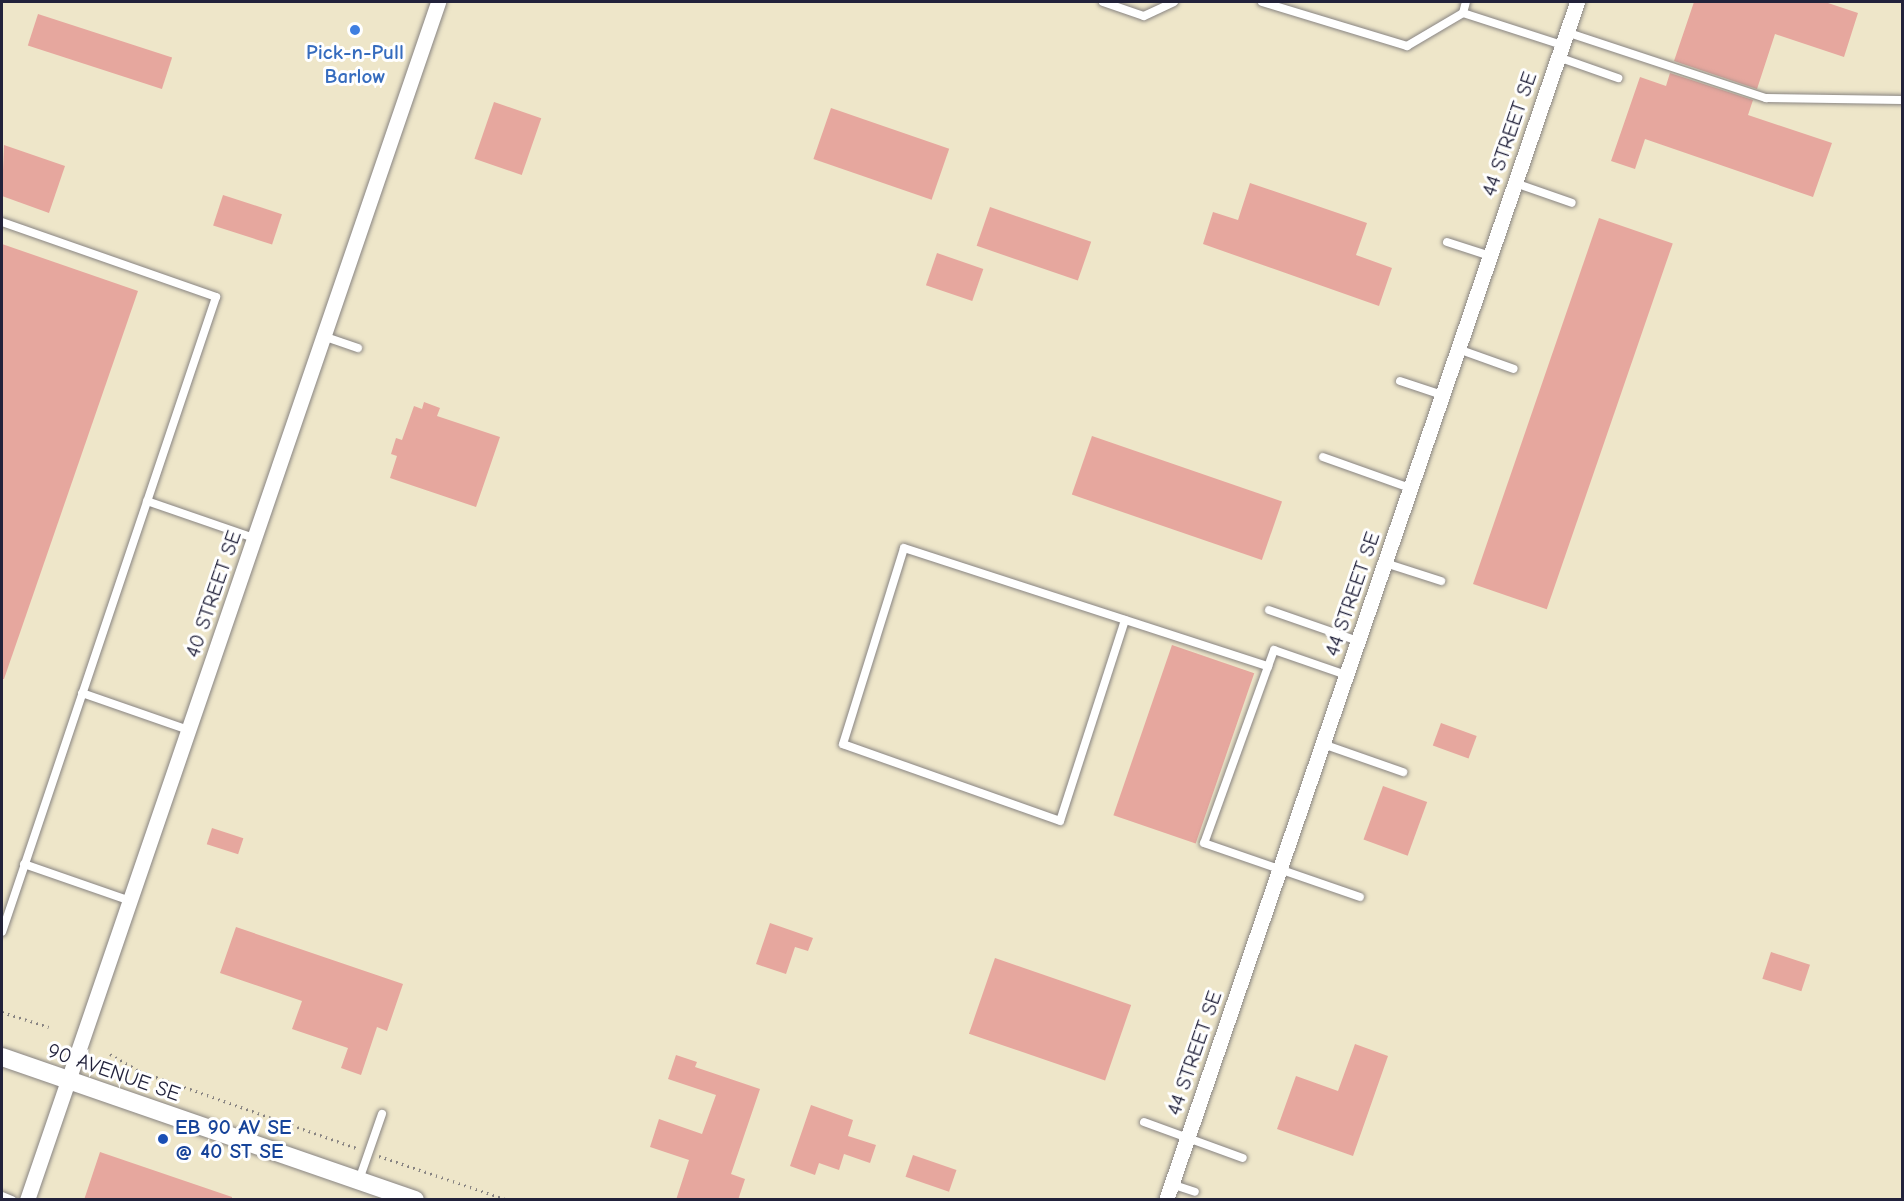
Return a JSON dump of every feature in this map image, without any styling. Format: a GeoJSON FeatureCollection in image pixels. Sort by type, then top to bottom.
{"type":"FeatureCollection","features":[{"type":"Feature","properties":{"kind":"street","name":"40 STREET SE"},"geometry":{"type":"LineString","coordinates":[[27,1200],[438,2]]}},
{"type":"Feature","properties":{"kind":"street","name":"44 STREET SE"},"geometry":{"type":"LineString","coordinates":[[1166,1200],[1577,2]]}},
{"type":"Feature","properties":{"kind":"street","name":"90 AVENUE SE"},"geometry":{"type":"LineString","coordinates":[[2,1057],[415,1200]]}},
{"type":"Feature","properties":{"kind":"lane"},"geometry":{"type":"LineString","coordinates":[[1103,2],[1144,16],[1174,2]]}},
{"type":"Feature","properties":{"kind":"lane"},"geometry":{"type":"LineString","coordinates":[[1262,2],[1407,46],[1462,13],[1466,2]]}},
{"type":"Feature","properties":{"kind":"lane"},"geometry":{"type":"LineString","coordinates":[[1462,13],[1562,45],[1766,98],[1902,100]]}},
{"type":"Feature","properties":{"kind":"lane"},"geometry":{"type":"LineString","coordinates":[[1562,45],[1618,78]]}},
{"type":"Feature","properties":{"kind":"lane"},"geometry":{"type":"LineString","coordinates":[[1515,183],[1572,202]]}},
{"type":"Feature","properties":{"kind":"lane"},"geometry":{"type":"LineString","coordinates":[[2,222],[216,297],[2,932]]}},
{"type":"Feature","properties":{"kind":"lane"},"geometry":{"type":"LineString","coordinates":[[1447,242],[1490,256]]}},
{"type":"Feature","properties":{"kind":"lane"},"geometry":{"type":"LineString","coordinates":[[323,336],[358,348]]}},
{"type":"Feature","properties":{"kind":"lane"},"geometry":{"type":"LineString","coordinates":[[1458,350],[1514,369]]}},
{"type":"Feature","properties":{"kind":"lane"},"geometry":{"type":"LineString","coordinates":[[1400,381],[1442,395]]}},
{"type":"Feature","properties":{"kind":"lane"},"geometry":{"type":"LineString","coordinates":[[1323,457],[1410,488]]}},
{"type":"Feature","properties":{"kind":"lane"},"geometry":{"type":"LineString","coordinates":[[147,501],[254,538]]}},
{"type":"Feature","properties":{"kind":"lane"},"geometry":{"type":"LineString","coordinates":[[1125,620],[1060,821],[843,744],[904,548],[1268,666]]}},
{"type":"Feature","properties":{"kind":"lane"},"geometry":{"type":"LineString","coordinates":[[1385,563],[1441,581]]}},
{"type":"Feature","properties":{"kind":"lane"},"geometry":{"type":"LineString","coordinates":[[1269,610],[1358,641]]}},
{"type":"Feature","properties":{"kind":"lane"},"geometry":{"type":"LineString","coordinates":[[1346,675],[1274,650],[1204,843],[1360,897]]}},
{"type":"Feature","properties":{"kind":"lane"},"geometry":{"type":"LineString","coordinates":[[82,693],[188,730]]}},
{"type":"Feature","properties":{"kind":"lane"},"geometry":{"type":"LineString","coordinates":[[1323,744],[1403,772]]}},
{"type":"Feature","properties":{"kind":"lane"},"geometry":{"type":"LineString","coordinates":[[24,864],[130,901]]}},
{"type":"Feature","properties":{"kind":"lane"},"geometry":{"type":"LineString","coordinates":[[359,1180],[382,1114]]}},
{"type":"Feature","properties":{"kind":"lane"},"geometry":{"type":"LineString","coordinates":[[1144,1122],[1243,1158]]}},
{"type":"Feature","properties":{"kind":"lane"},"geometry":{"type":"LineString","coordinates":[[1171,1184],[1195,1192]]}},
{"type":"Feature","properties":{"kind":"lane"},"geometry":{"type":"LineString","coordinates":[[2,1196],[12,1200]]}},
{"type":"Feature","properties":{"kind":"path"},"geometry":{"type":"LineString","coordinates":[[2,1012],[49,1027]]}},
{"type":"Feature","properties":{"kind":"path"},"geometry":{"type":"LineString","coordinates":[[110,1054],[139,1071],[508,1200]]}},
{"type":"Feature","properties":{"kind":"building"},"geometry":{"type":"Polygon","coordinates":[[[1694,2],[1825,2],[1858,13],[1844,57],[1775,34],[1757,89],[1674,61],[1694,2]]]}},
{"type":"Feature","properties":{"kind":"building"},"geometry":{"type":"Polygon","coordinates":[[[38,14],[172,58],[162,89],[28,45],[38,14]]]}},
{"type":"Feature","properties":{"kind":"building"},"geometry":{"type":"Polygon","coordinates":[[[1670,73],[1753,100],[1748,115],[1832,143],[1813,197],[1645,139],[1635,169],[1611,161],[1640,77],[1666,86],[1670,73]]]}},
{"type":"Feature","properties":{"kind":"building"},"geometry":{"type":"Polygon","coordinates":[[[494,102],[541,118],[522,175],[474,159],[494,102]]]}},
{"type":"Feature","properties":{"kind":"building"},"geometry":{"type":"Polygon","coordinates":[[[831,108],[949,149],[932,200],[813,159],[831,108]]]}},
{"type":"Feature","properties":{"kind":"building"},"geometry":{"type":"Polygon","coordinates":[[[4,145],[65,166],[49,213],[2,196],[4,145]]]}},
{"type":"Feature","properties":{"kind":"building"},"geometry":{"type":"Polygon","coordinates":[[[1250,183],[1367,223],[1356,255],[1392,268],[1379,306],[1203,244],[1213,212],[1238,220],[1250,183]]]}},
{"type":"Feature","properties":{"kind":"building"},"geometry":{"type":"Polygon","coordinates":[[[223,195],[282,214],[272,245],[213,225],[223,195]]]}},
{"type":"Feature","properties":{"kind":"building"},"geometry":{"type":"Polygon","coordinates":[[[990,207],[1091,242],[1078,281],[977,246],[990,207]]]}},
{"type":"Feature","properties":{"kind":"building"},"geometry":{"type":"Polygon","coordinates":[[[1599,218],[1673,243],[1547,609],[1473,584],[1599,218]]]}},
{"type":"Feature","properties":{"kind":"building"},"geometry":{"type":"Polygon","coordinates":[[[2,244],[138,291],[4,679],[2,679],[2,244]]]}},
{"type":"Feature","properties":{"kind":"building"},"geometry":{"type":"Polygon","coordinates":[[[937,253],[983,269],[972,301],[926,285],[937,253]]]}},
{"type":"Feature","properties":{"kind":"building"},"geometry":{"type":"Polygon","coordinates":[[[424,402],[440,408],[437,416],[500,437],[476,507],[390,478],[397,456],[391,454],[396,438],[402,440],[414,406],[422,409],[424,402]]]}},
{"type":"Feature","properties":{"kind":"building"},"geometry":{"type":"Polygon","coordinates":[[[1092,436],[1282,501],[1262,560],[1072,495],[1092,436]]]}},
{"type":"Feature","properties":{"kind":"building"},"geometry":{"type":"Polygon","coordinates":[[[1172,645],[1254,673],[1196,844],[1113,815],[1172,645]]]}},
{"type":"Feature","properties":{"kind":"building"},"geometry":{"type":"Polygon","coordinates":[[[1441,723],[1477,736],[1468,759],[1433,746],[1441,723]]]}},
{"type":"Feature","properties":{"kind":"building"},"geometry":{"type":"Polygon","coordinates":[[[1383,786],[1427,802],[1408,856],[1364,840],[1383,786]]]}},
{"type":"Feature","properties":{"kind":"building"},"geometry":{"type":"Polygon","coordinates":[[[212,828],[243,838],[238,854],[207,844],[212,828]]]}},
{"type":"Feature","properties":{"kind":"building"},"geometry":{"type":"Polygon","coordinates":[[[770,923],[813,938],[808,951],[795,947],[786,974],[756,964],[770,923]]]}},
{"type":"Feature","properties":{"kind":"building"},"geometry":{"type":"Polygon","coordinates":[[[236,927],[403,984],[387,1031],[377,1027],[361,1075],[341,1068],[348,1048],[292,1029],[302,1001],[220,973],[236,927]]]}},
{"type":"Feature","properties":{"kind":"building"},"geometry":{"type":"Polygon","coordinates":[[[1771,952],[1810,965],[1801,991],[1762,979],[1771,952]]]}},
{"type":"Feature","properties":{"kind":"building"},"geometry":{"type":"Polygon","coordinates":[[[995,958],[1131,1005],[1105,1081],[969,1034],[995,958]]]}},
{"type":"Feature","properties":{"kind":"building"},"geometry":{"type":"Polygon","coordinates":[[[1355,1044],[1388,1056],[1353,1156],[1277,1129],[1296,1076],[1338,1091],[1355,1044]]]}},
{"type":"Feature","properties":{"kind":"building"},"geometry":{"type":"Polygon","coordinates":[[[676,1055],[697,1062],[695,1067],[760,1089],[731,1174],[745,1179],[738,1200],[676,1200],[689,1160],[650,1147],[659,1119],[702,1134],[716,1095],[668,1079],[676,1055]]]}},
{"type":"Feature","properties":{"kind":"building"},"geometry":{"type":"Polygon","coordinates":[[[811,1105],[853,1120],[848,1136],[876,1145],[870,1163],[844,1154],[839,1170],[819,1163],[815,1175],[790,1166],[811,1105]]]}},
{"type":"Feature","properties":{"kind":"building"},"geometry":{"type":"Polygon","coordinates":[[[100,1152],[232,1197],[232,1200],[84,1200],[100,1152]]]}},
{"type":"Feature","properties":{"kind":"building"},"geometry":{"type":"Polygon","coordinates":[[[913,1155],[956,1170],[949,1192],[906,1177],[913,1155]]]}},
{"type":"Feature","properties":{"kind":"place","name":"Pick-n-Pull Barlow"},"geometry":{"type":"Point","coordinates":[355,30]}},
{"type":"Feature","properties":{"kind":"place","name":"EB 90 AV SE @ 40 ST SE"},"geometry":{"type":"Point","coordinates":[163,1139]}}]}
